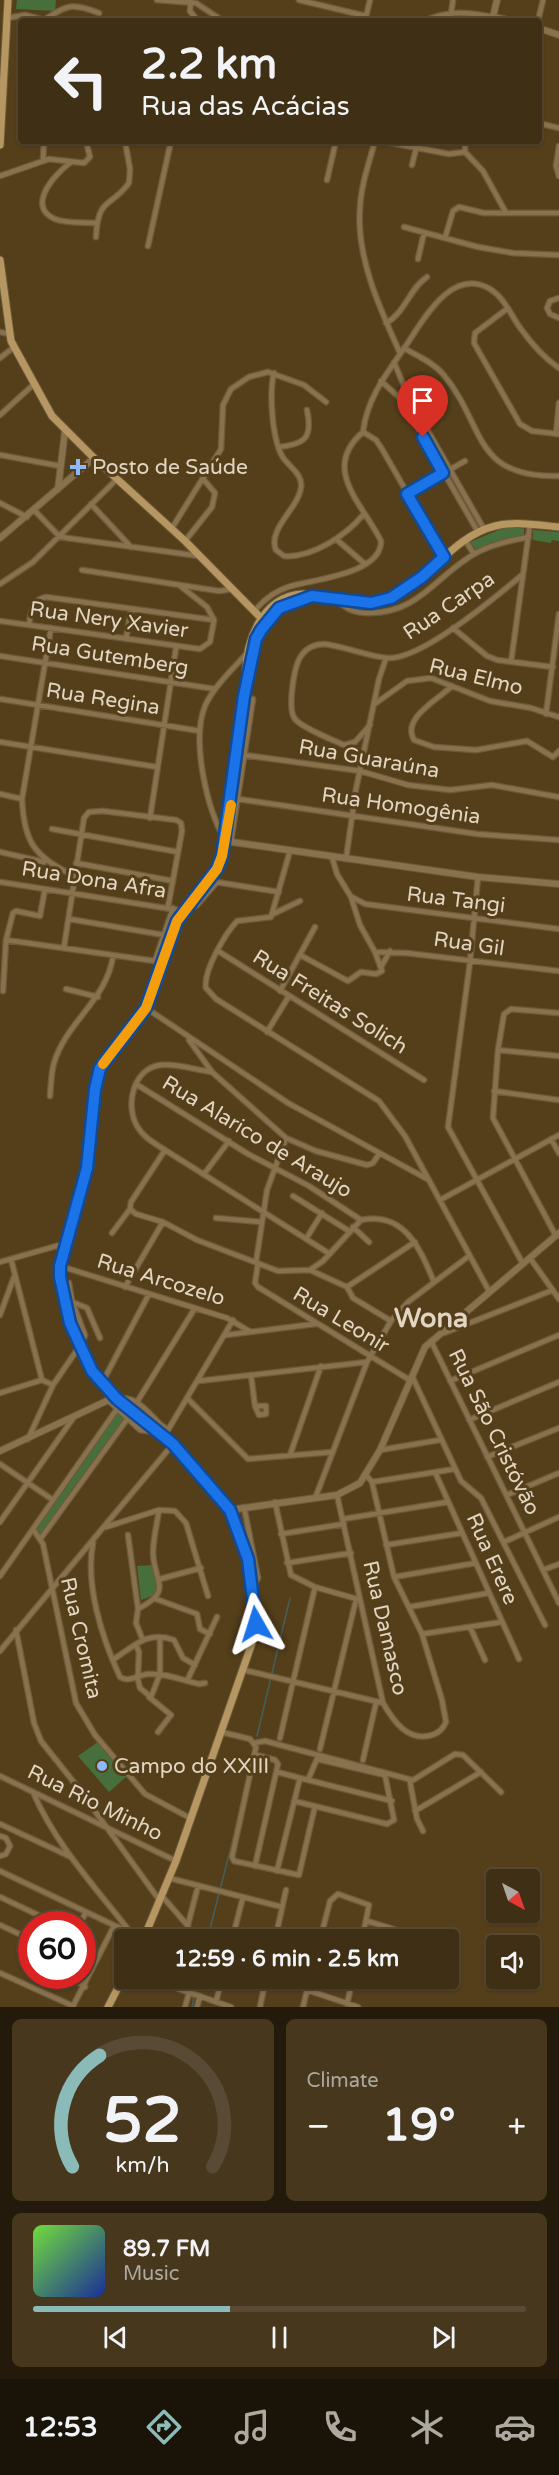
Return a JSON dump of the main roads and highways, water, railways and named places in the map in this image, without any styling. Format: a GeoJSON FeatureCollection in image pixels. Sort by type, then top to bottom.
{"type":"FeatureCollection","features":[{"type":"Feature","properties":{"kind":"main road"},"geometry":{"type":"LineString","coordinates":[[0,145],[8,0]]}},
{"type":"Feature","properties":{"kind":"main road"},"geometry":{"type":"LineString","coordinates":[[0,260],[9,334],[33,385],[65,431],[186,541],[254,608],[261,618]]}},
{"type":"Feature","properties":{"kind":"main road"},"geometry":{"type":"LineString","coordinates":[[147,1929],[176,1861],[255,1633],[253,1587],[243,1542],[230,1510],[161,1428],[113,1398],[92,1371],[81,1345],[68,1301],[60,1266],[87,1168],[95,1089],[100,1068],[146,1008],[158,962],[177,921],[213,881],[228,841],[244,729],[248,652],[261,618],[273,610],[312,596],[371,603],[391,598],[422,577],[465,540],[496,525],[530,524],[559,527]]}},
{"type":"Feature","properties":{"kind":"main road"},"geometry":{"type":"LineString","coordinates":[[254,608],[273,610]]}},
{"type":"Feature","properties":{"kind":"main road"},"geometry":{"type":"LineString","coordinates":[[246,684],[257,630],[254,608]]}},
{"type":"Feature","properties":{"kind":"main road"},"geometry":{"type":"LineString","coordinates":[[257,630],[273,610]]}},
{"type":"Feature","properties":{"kind":"main road"},"geometry":{"type":"LineString","coordinates":[[108,2007],[117,1989]]}},
{"type":"Feature","properties":{"kind":"waterway"},"geometry":{"type":"LineString","coordinates":[[257,1736],[290,1598]]}},
{"type":"Feature","properties":{"kind":"waterway"},"geometry":{"type":"LineString","coordinates":[[210,1929],[238,1820]]}},
{"type":"Feature","properties":{"kind":"waterway"},"geometry":{"type":"LineString","coordinates":[[192,2007],[194,1997]]}},
{"type":"Feature","properties":{"kind":"place","name":"Posto de Saúde"},"geometry":{"type":"Point","coordinates":[78,467]}},
{"type":"Feature","properties":{"kind":"place","name":"Campo do XXIII"},"geometry":{"type":"Point","coordinates":[102,1766]}},
{"type":"Feature","properties":{"kind":"district","name":"Wona"},"geometry":{"type":"Point","coordinates":[431,1318]}}]}
